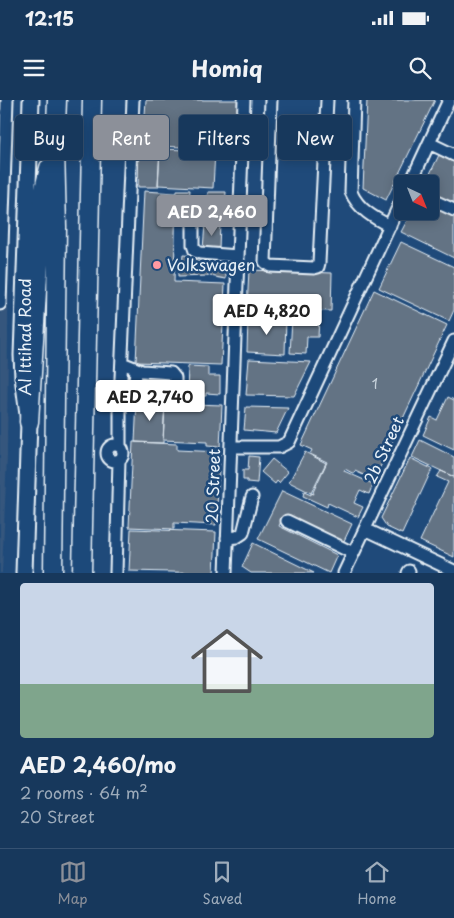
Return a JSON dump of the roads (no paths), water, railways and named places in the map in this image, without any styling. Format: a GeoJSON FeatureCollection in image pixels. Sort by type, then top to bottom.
{"type":"FeatureCollection","features":[{"type":"Feature","properties":{"kind":"highway","name":"Al Ittihad Road"},"geometry":{"type":"LineString","coordinates":[[56,115],[57,100]]}},
{"type":"Feature","properties":{"kind":"highway"},"geometry":{"type":"LineString","coordinates":[[82,573],[92,100]]}},
{"type":"Feature","properties":{"kind":"highway"},"geometry":{"type":"LineString","coordinates":[[28,422],[42,208],[44,189],[52,160]]}},
{"type":"Feature","properties":{"kind":"highway","name":"Al Ittihad Road"},"geometry":{"type":"LineString","coordinates":[[53,573],[57,201],[55,160]]}},
{"type":"Feature","properties":{"kind":"main road","name":"Al Ittihad Road"},"geometry":{"type":"LineString","coordinates":[[24,573],[28,422],[22,355],[31,100]]}},
{"type":"Feature","properties":{"kind":"street"},"geometry":{"type":"LineString","coordinates":[[0,304],[7,100]]}},
{"type":"Feature","properties":{"kind":"street"},"geometry":{"type":"LineString","coordinates":[[116,573],[119,460],[111,460],[107,452],[111,446],[120,446],[120,401],[133,100]]}},
{"type":"Feature","properties":{"kind":"street","name":"20 Street"},"geometry":{"type":"LineString","coordinates":[[226,573],[244,100]]}},
{"type":"Feature","properties":{"kind":"street"},"geometry":{"type":"LineString","coordinates":[[271,100],[264,262],[270,266],[314,268],[318,267],[319,263],[327,100]]}},
{"type":"Feature","properties":{"kind":"street"},"geometry":{"type":"LineString","coordinates":[[354,100],[351,192],[357,204],[369,212],[375,211],[391,222]]}},
{"type":"Feature","properties":{"kind":"street"},"geometry":{"type":"LineString","coordinates":[[414,175],[449,100]]}},
{"type":"Feature","properties":{"kind":"street"},"geometry":{"type":"LineString","coordinates":[[429,143],[454,155]]}},
{"type":"Feature","properties":{"kind":"street"},"geometry":{"type":"LineString","coordinates":[[439,203],[454,210]]}},
{"type":"Feature","properties":{"kind":"street"},"geometry":{"type":"LineString","coordinates":[[193,208],[193,245],[195,251],[238,256]]}},
{"type":"Feature","properties":{"kind":"street"},"geometry":{"type":"LineString","coordinates":[[231,444],[274,442],[287,436],[296,426],[394,216]]}},
{"type":"Feature","properties":{"kind":"street","name":"2b Street"},"geometry":{"type":"LineString","coordinates":[[344,573],[454,341]]}},
{"type":"Feature","properties":{"kind":"street"},"geometry":{"type":"LineString","coordinates":[[120,401],[134,398],[167,400],[173,397],[175,392],[175,378],[171,373],[136,369],[122,363]]}},
{"type":"Feature","properties":{"kind":"street"},"geometry":{"type":"LineString","coordinates":[[134,398],[136,369]]}},
{"type":"Feature","properties":{"kind":"street"},"geometry":{"type":"LineString","coordinates":[[227,538],[237,537],[243,533],[252,497]]}},
{"type":"Feature","properties":{"kind":"street"},"geometry":{"type":"LineString","coordinates":[[286,521],[353,553]]}},
{"type":"Feature","properties":{"kind":"street"},"geometry":{"type":"LineString","coordinates":[[365,529],[454,571]]}},
{"type":"Feature","properties":{"kind":"place","name":"Volkswagen"},"geometry":{"type":"Point","coordinates":[157,265]}}]}
